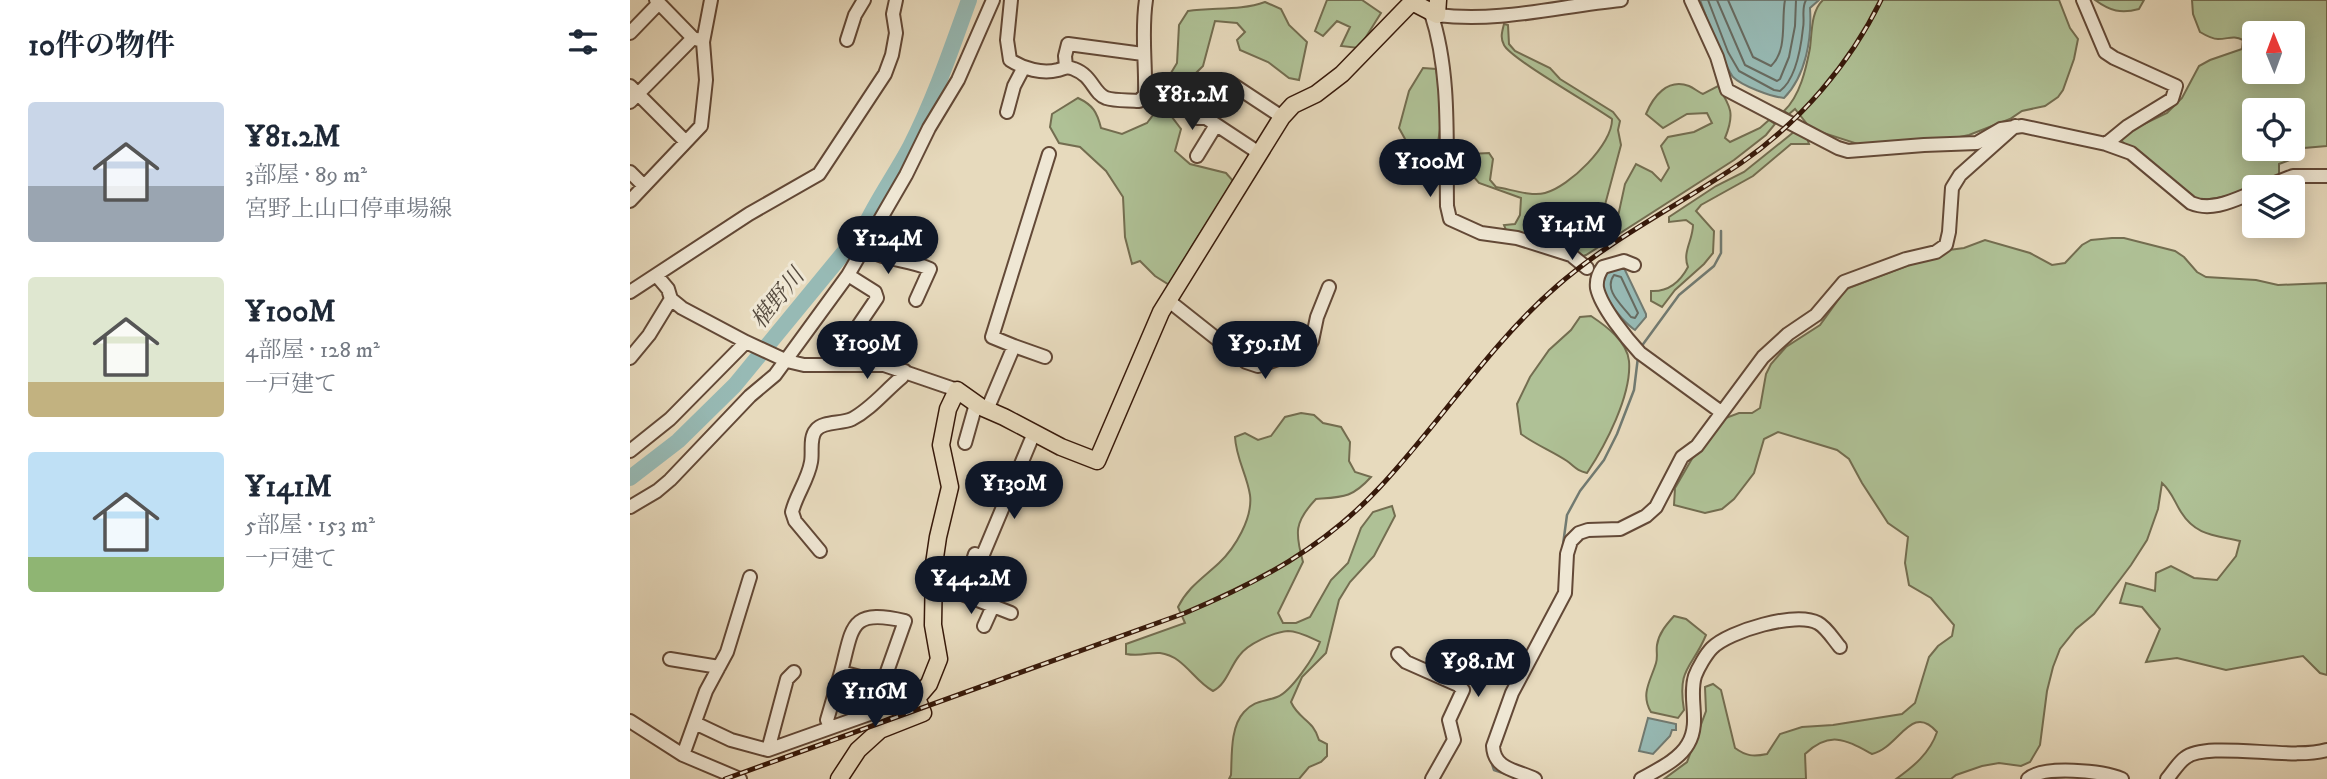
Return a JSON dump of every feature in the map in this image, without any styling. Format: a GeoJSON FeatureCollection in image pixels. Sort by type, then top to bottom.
{"type":"FeatureCollection","features":[{"type":"Feature","properties":{"kind":"main road"},"geometry":{"type":"LineString","coordinates":[[839,779],[858,750],[880,730],[923,713],[917,698],[929,684],[939,659],[933,625],[934,591],[938,537],[950,487],[942,473],[941,445],[948,409],[957,390],[981,407],[1097,461],[1161,312],[1282,117],[1293,105],[1316,94],[1342,74],[1411,1],[1435,9]]}},
{"type":"Feature","properties":{"kind":"street"},"geometry":{"type":"LineString","coordinates":[[630,201],[701,125],[706,80],[698,40],[711,0]]}},
{"type":"Feature","properties":{"kind":"street"},"geometry":{"type":"LineString","coordinates":[[847,40],[855,15],[864,0]]}},
{"type":"Feature","properties":{"kind":"street"},"geometry":{"type":"LineString","coordinates":[[630,292],[749,214],[819,174],[886,74],[895,33],[893,14],[896,0]]}},
{"type":"Feature","properties":{"kind":"street"},"geometry":{"type":"LineString","coordinates":[[630,507],[670,480],[750,396],[775,375],[783,359],[848,275],[958,80],[993,0]]}},
{"type":"Feature","properties":{"kind":"street"},"geometry":{"type":"LineString","coordinates":[[1011,0],[1008,52],[1010,60],[1024,67],[1044,71],[1066,66],[1089,77],[1097,91],[1105,98],[1139,101],[1145,95],[1143,54],[1146,0]]}},
{"type":"Feature","properties":{"kind":"street"},"geometry":{"type":"LineString","coordinates":[[1621,0],[1475,19],[1435,9],[1445,93],[1447,206],[1450,219],[1473,231],[1517,238],[1571,255],[1587,268],[1600,273],[1624,261],[1634,265]]}},
{"type":"Feature","properties":{"kind":"street"},"geometry":{"type":"LineString","coordinates":[[1691,0],[1717,57],[1727,89],[1838,148],[1848,151],[1977,143],[2001,129],[2015,126],[2106,144],[2131,153],[2191,203],[2197,205],[2219,205],[2242,196]]}},
{"type":"Feature","properties":{"kind":"street"},"geometry":{"type":"LineString","coordinates":[[2083,0],[2105,51],[2114,58],[2176,86],[2172,99],[2128,126],[2106,144]]}},
{"type":"Feature","properties":{"kind":"street"},"geometry":{"type":"LineString","coordinates":[[630,33],[658,2],[698,40]]}},
{"type":"Feature","properties":{"kind":"street"},"geometry":{"type":"LineString","coordinates":[[685,141],[633,94],[698,40]]}},
{"type":"Feature","properties":{"kind":"street"},"geometry":{"type":"LineString","coordinates":[[1066,66],[1068,44],[1143,54]]}},
{"type":"Feature","properties":{"kind":"street"},"geometry":{"type":"LineString","coordinates":[[1007,112],[1014,86],[1024,67]]}},
{"type":"Feature","properties":{"kind":"street"},"geometry":{"type":"LineString","coordinates":[[1229,82],[1282,117]]}},
{"type":"Feature","properties":{"kind":"street"},"geometry":{"type":"LineString","coordinates":[[1197,118],[1206,118],[1259,153]]}},
{"type":"Feature","properties":{"kind":"street"},"geometry":{"type":"LineString","coordinates":[[1197,156],[1216,125]]}},
{"type":"Feature","properties":{"kind":"street"},"geometry":{"type":"LineString","coordinates":[[1535,779],[1499,765],[1493,754],[1493,746],[1512,694],[1565,593],[1567,554],[1571,541],[1579,533],[1588,530],[1620,529],[1646,516],[1656,507],[1682,457],[1697,446],[1763,357],[1788,334],[1816,315],[1844,282],[1906,259],[1936,252],[1945,245],[1950,232],[1952,188],[1960,176],[2015,126]]}},
{"type":"Feature","properties":{"kind":"street"},"geometry":{"type":"LineString","coordinates":[[1045,357],[992,337],[1049,154]]}},
{"type":"Feature","properties":{"kind":"street"},"geometry":{"type":"LineString","coordinates":[[630,172],[643,185]]}},
{"type":"Feature","properties":{"kind":"street"},"geometry":{"type":"LineString","coordinates":[[2305,176],[2327,176]]}},
{"type":"Feature","properties":{"kind":"street"},"geometry":{"type":"LineString","coordinates":[[912,262],[915,239]]}},
{"type":"Feature","properties":{"kind":"street"},"geometry":{"type":"LineString","coordinates":[[864,248],[873,254],[903,263],[912,262],[930,270],[916,300]]}},
{"type":"Feature","properties":{"kind":"street"},"geometry":{"type":"LineString","coordinates":[[1600,273],[1600,296],[1629,342],[1721,412]]}},
{"type":"Feature","properties":{"kind":"street"},"geometry":{"type":"LineString","coordinates":[[835,365],[835,360],[877,298],[875,292],[848,275]]}},
{"type":"Feature","properties":{"kind":"street"},"geometry":{"type":"LineString","coordinates":[[657,276],[668,289],[671,299],[682,307],[783,359],[804,365],[884,365],[957,390]]}},
{"type":"Feature","properties":{"kind":"street"},"geometry":{"type":"LineString","coordinates":[[1169,301],[1246,362],[1258,366],[1307,349],[1329,287]]}},
{"type":"Feature","properties":{"kind":"street"},"geometry":{"type":"LineString","coordinates":[[630,358],[649,335],[671,299]]}},
{"type":"Feature","properties":{"kind":"street"},"geometry":{"type":"LineString","coordinates":[[630,451],[670,419],[748,343]]}},
{"type":"Feature","properties":{"kind":"street"},"geometry":{"type":"LineString","coordinates":[[965,443],[1014,346]]}},
{"type":"Feature","properties":{"kind":"street"},"geometry":{"type":"LineString","coordinates":[[820,551],[795,521],[792,512],[812,460],[814,433],[824,425],[839,424],[860,414],[902,377],[905,371]]}},
{"type":"Feature","properties":{"kind":"street"},"geometry":{"type":"LineString","coordinates":[[962,594],[975,554],[982,557],[1010,475],[1034,433]]}},
{"type":"Feature","properties":{"kind":"street"},"geometry":{"type":"LineString","coordinates":[[683,755],[705,691],[727,652],[750,577]]}},
{"type":"Feature","properties":{"kind":"street"},"geometry":{"type":"LineString","coordinates":[[934,591],[962,594],[1011,613]]}},
{"type":"Feature","properties":{"kind":"street"},"geometry":{"type":"LineString","coordinates":[[984,626],[993,606]]}},
{"type":"Feature","properties":{"kind":"street"},"geometry":{"type":"LineString","coordinates":[[695,723],[731,740],[768,750],[875,712],[905,621],[876,618],[861,620],[853,625],[827,720],[830,727]]}},
{"type":"Feature","properties":{"kind":"street"},"geometry":{"type":"LineString","coordinates":[[1641,779],[1687,747],[1693,734],[1695,677],[1710,649],[1744,631],[1800,619],[1819,623],[1840,647]]}},
{"type":"Feature","properties":{"kind":"street"},"geometry":{"type":"LineString","coordinates":[[1398,654],[1406,662],[1458,685],[1463,690],[1449,720],[1454,740],[1432,779]]}},
{"type":"Feature","properties":{"kind":"street"},"geometry":{"type":"LineString","coordinates":[[670,659],[719,667]]}},
{"type":"Feature","properties":{"kind":"street"},"geometry":{"type":"LineString","coordinates":[[768,750],[787,679],[794,672]]}},
{"type":"Feature","properties":{"kind":"street"},"geometry":{"type":"LineString","coordinates":[[841,672],[883,683]]}},
{"type":"Feature","properties":{"kind":"street"},"geometry":{"type":"LineString","coordinates":[[630,720],[683,755],[740,779]]}},
{"type":"Feature","properties":{"kind":"street"},"geometry":{"type":"LineString","coordinates":[[2167,779],[2183,759],[2196,752],[2273,752],[2289,755],[2327,750]]}},
{"type":"Feature","properties":{"kind":"street"},"geometry":{"type":"LineString","coordinates":[[2028,779],[2032,775],[2045,772],[2103,773],[2122,779]]}},
{"type":"Feature","properties":{"kind":"green space"},"geometry":{"type":"Polygon","coordinates":[[[1327,0],[1362,0],[1381,13],[1359,48],[1341,46],[1350,27],[1337,21],[1323,36],[1315,31],[1327,0]]]}},
{"type":"Feature","properties":{"kind":"green space"},"geometry":{"type":"Polygon","coordinates":[[[1823,0],[2059,0],[2070,28],[2078,39],[2063,90],[2045,106],[2022,111],[2010,119],[1969,135],[1932,143],[1864,146],[1811,129],[1795,109],[1789,114],[1784,111],[1802,82],[1814,16],[1823,0]]]}},
{"type":"Feature","properties":{"kind":"green space"},"geometry":{"type":"Polygon","coordinates":[[[2095,0],[2144,0],[2139,9],[2121,11],[2106,7],[2095,0]]]}},
{"type":"Feature","properties":{"kind":"green space"},"geometry":{"type":"Polygon","coordinates":[[[2192,0],[2327,0],[2327,146],[2305,148],[2305,98],[2242,98],[2242,161],[2287,161],[2279,164],[2277,175],[2242,175],[2242,191],[2206,199],[2195,199],[2127,147],[2121,140],[2125,133],[2167,113],[2182,98],[2199,66],[2210,60],[2242,49],[2242,84],[2305,84],[2305,21],[2242,21],[2242,40],[2234,37],[2216,39],[2200,32],[2193,14],[2192,0]]]}},
{"type":"Feature","properties":{"kind":"green space"},"geometry":{"type":"Polygon","coordinates":[[[1265,2],[1281,9],[1289,25],[1307,42],[1299,80],[1289,78],[1268,62],[1240,50],[1237,40],[1245,32],[1237,23],[1215,21],[1203,66],[1177,102],[1172,117],[1181,129],[1175,151],[1190,164],[1226,173],[1234,182],[1192,246],[1171,286],[1155,276],[1140,261],[1132,264],[1125,237],[1123,197],[1106,171],[1080,147],[1059,143],[1050,127],[1052,114],[1078,98],[1094,110],[1101,128],[1122,134],[1147,123],[1162,103],[1168,78],[1177,63],[1179,25],[1188,11],[1246,7],[1265,2]]]}},
{"type":"Feature","properties":{"kind":"green space"},"geometry":{"type":"Polygon","coordinates":[[[1504,24],[1508,25],[1509,44],[1515,51],[1550,68],[1560,79],[1613,112],[1620,121],[1618,130],[1621,145],[1602,216],[1617,221],[1625,184],[1636,164],[1652,172],[1661,181],[1669,168],[1661,146],[1668,137],[1694,132],[1712,123],[1707,113],[1687,114],[1663,128],[1646,114],[1657,96],[1668,87],[1681,84],[1703,94],[1718,86],[1730,111],[1730,123],[1725,138],[1730,142],[1760,128],[1769,120],[1775,124],[1766,135],[1734,160],[1586,255],[1580,257],[1506,230],[1504,225],[1515,224],[1520,215],[1521,198],[1479,183],[1466,168],[1450,161],[1450,155],[1489,153],[1493,159],[1490,180],[1496,187],[1527,193],[1545,193],[1577,174],[1598,152],[1612,119],[1510,52],[1502,40],[1504,24]]]}},
{"type":"Feature","properties":{"kind":"green space"},"geometry":{"type":"Polygon","coordinates":[[[1423,68],[1436,69],[1441,108],[1439,137],[1437,146],[1410,148],[1399,128],[1409,91],[1423,68]]]}},
{"type":"Feature","properties":{"kind":"green space"},"geometry":{"type":"Polygon","coordinates":[[[1795,131],[1807,138],[1809,144],[1791,144],[1753,176],[1701,205],[1696,211],[1714,231],[1713,253],[1675,290],[1662,307],[1651,301],[1651,291],[1663,290],[1673,285],[1688,267],[1686,256],[1693,225],[1686,220],[1669,222],[1669,217],[1716,186],[1744,172],[1795,131]]]}},
{"type":"Feature","properties":{"kind":"green space"},"geometry":{"type":"Polygon","coordinates":[[[2124,238],[2175,251],[2206,277],[2256,280],[2278,285],[2327,283],[2327,675],[2320,673],[2303,656],[2226,670],[2177,658],[2146,662],[2160,629],[2142,607],[2120,603],[2126,583],[2155,591],[2156,573],[2171,566],[2194,578],[2217,580],[2236,556],[2240,541],[2207,533],[2193,526],[2162,483],[2158,509],[2147,540],[2094,614],[2076,629],[2060,649],[2047,691],[2040,745],[2030,762],[2021,766],[1999,763],[1982,766],[1951,779],[1896,779],[1920,759],[1934,740],[1937,732],[1928,724],[1920,722],[1912,724],[1890,744],[1872,754],[1838,740],[1822,742],[1805,754],[1806,779],[1664,779],[1687,762],[1706,711],[1705,687],[1713,684],[1721,690],[1735,748],[1750,755],[1767,754],[1780,734],[1802,727],[1902,714],[1915,703],[1929,657],[1952,636],[1954,625],[1931,598],[1909,585],[1905,563],[1908,537],[1888,523],[1849,459],[1837,450],[1778,432],[1764,439],[1754,473],[1734,499],[1722,509],[1705,513],[1674,505],[1675,488],[1693,457],[1701,451],[1723,419],[1739,413],[1752,413],[1760,408],[1766,374],[1771,364],[1786,347],[1820,325],[1846,289],[1949,250],[1985,240],[2030,253],[2052,265],[2065,263],[2082,245],[2091,240],[2124,238]]]}},
{"type":"Feature","properties":{"kind":"green space"},"geometry":{"type":"Polygon","coordinates":[[[1591,316],[1609,329],[1624,347],[1629,361],[1629,374],[1616,420],[1587,473],[1521,434],[1517,404],[1530,377],[1549,350],[1571,330],[1580,317],[1591,316]]]}},
{"type":"Feature","properties":{"kind":"green space"},"geometry":{"type":"Polygon","coordinates":[[[1301,413],[1314,415],[1323,423],[1341,427],[1350,442],[1349,461],[1355,472],[1371,477],[1352,493],[1316,499],[1304,514],[1298,528],[1303,562],[1278,613],[1283,623],[1296,623],[1310,617],[1331,580],[1348,563],[1361,528],[1373,512],[1392,506],[1395,516],[1374,556],[1350,582],[1339,600],[1326,653],[1302,677],[1291,702],[1313,728],[1319,740],[1327,744],[1327,756],[1309,767],[1299,779],[1229,779],[1234,734],[1239,718],[1252,705],[1283,694],[1308,664],[1320,642],[1301,633],[1288,631],[1261,639],[1243,652],[1221,685],[1213,691],[1176,659],[1160,653],[1126,654],[1126,644],[1185,623],[1178,607],[1182,600],[1191,588],[1225,557],[1242,532],[1249,513],[1250,495],[1235,437],[1245,433],[1258,440],[1271,436],[1285,417],[1301,413]]]}},
{"type":"Feature","properties":{"kind":"green space"},"geometry":{"type":"Polygon","coordinates":[[[1674,616],[1686,619],[1706,635],[1684,676],[1684,710],[1678,718],[1651,712],[1646,699],[1657,661],[1658,641],[1663,629],[1674,616]]]}},
{"type":"Feature","properties":{"kind":"water"},"geometry":{"type":"Polygon","coordinates":[[[1700,0],[1819,0],[1810,8],[1810,32],[1802,68],[1792,89],[1784,98],[1757,90],[1733,77],[1720,52],[1700,0]]]}},
{"type":"Feature","properties":{"kind":"water"},"geometry":{"type":"Polygon","coordinates":[[[1613,268],[1624,268],[1646,314],[1635,330],[1614,309],[1604,290],[1603,281],[1613,268]]]}},
{"type":"Feature","properties":{"kind":"water"},"geometry":{"type":"Polygon","coordinates":[[[1648,718],[1676,724],[1676,730],[1672,730],[1670,736],[1653,754],[1639,751],[1648,718]]]}},
{"type":"Feature","properties":{"kind":"waterway","name":"椹野川"},"geometry":{"type":"LineString","coordinates":[[630,478],[678,441],[735,385],[864,228],[919,129],[969,0]]}},
{"type":"Feature","properties":{"kind":"waterway"},"geometry":{"type":"LineString","coordinates":[[1641,347],[1679,295],[1714,266],[1721,253],[1721,231]]}},
{"type":"Feature","properties":{"kind":"waterway"},"geometry":{"type":"LineString","coordinates":[[1562,552],[1567,515],[1580,491],[1604,460],[1617,434],[1634,390],[1638,357]]}},
{"type":"Feature","properties":{"kind":"waterway"},"geometry":{"type":"LineString","coordinates":[[1489,755],[1494,770],[1506,774]]}},
{"type":"Feature","properties":{"kind":"railway"},"geometry":{"type":"LineString","coordinates":[[725,779],[1185,613],[1264,576],[1313,546],[1379,488],[1509,333],[1557,286],[1624,236],[1741,163],[1763,147],[1803,110],[1839,69],[1869,24],[1881,0]]}}]}
